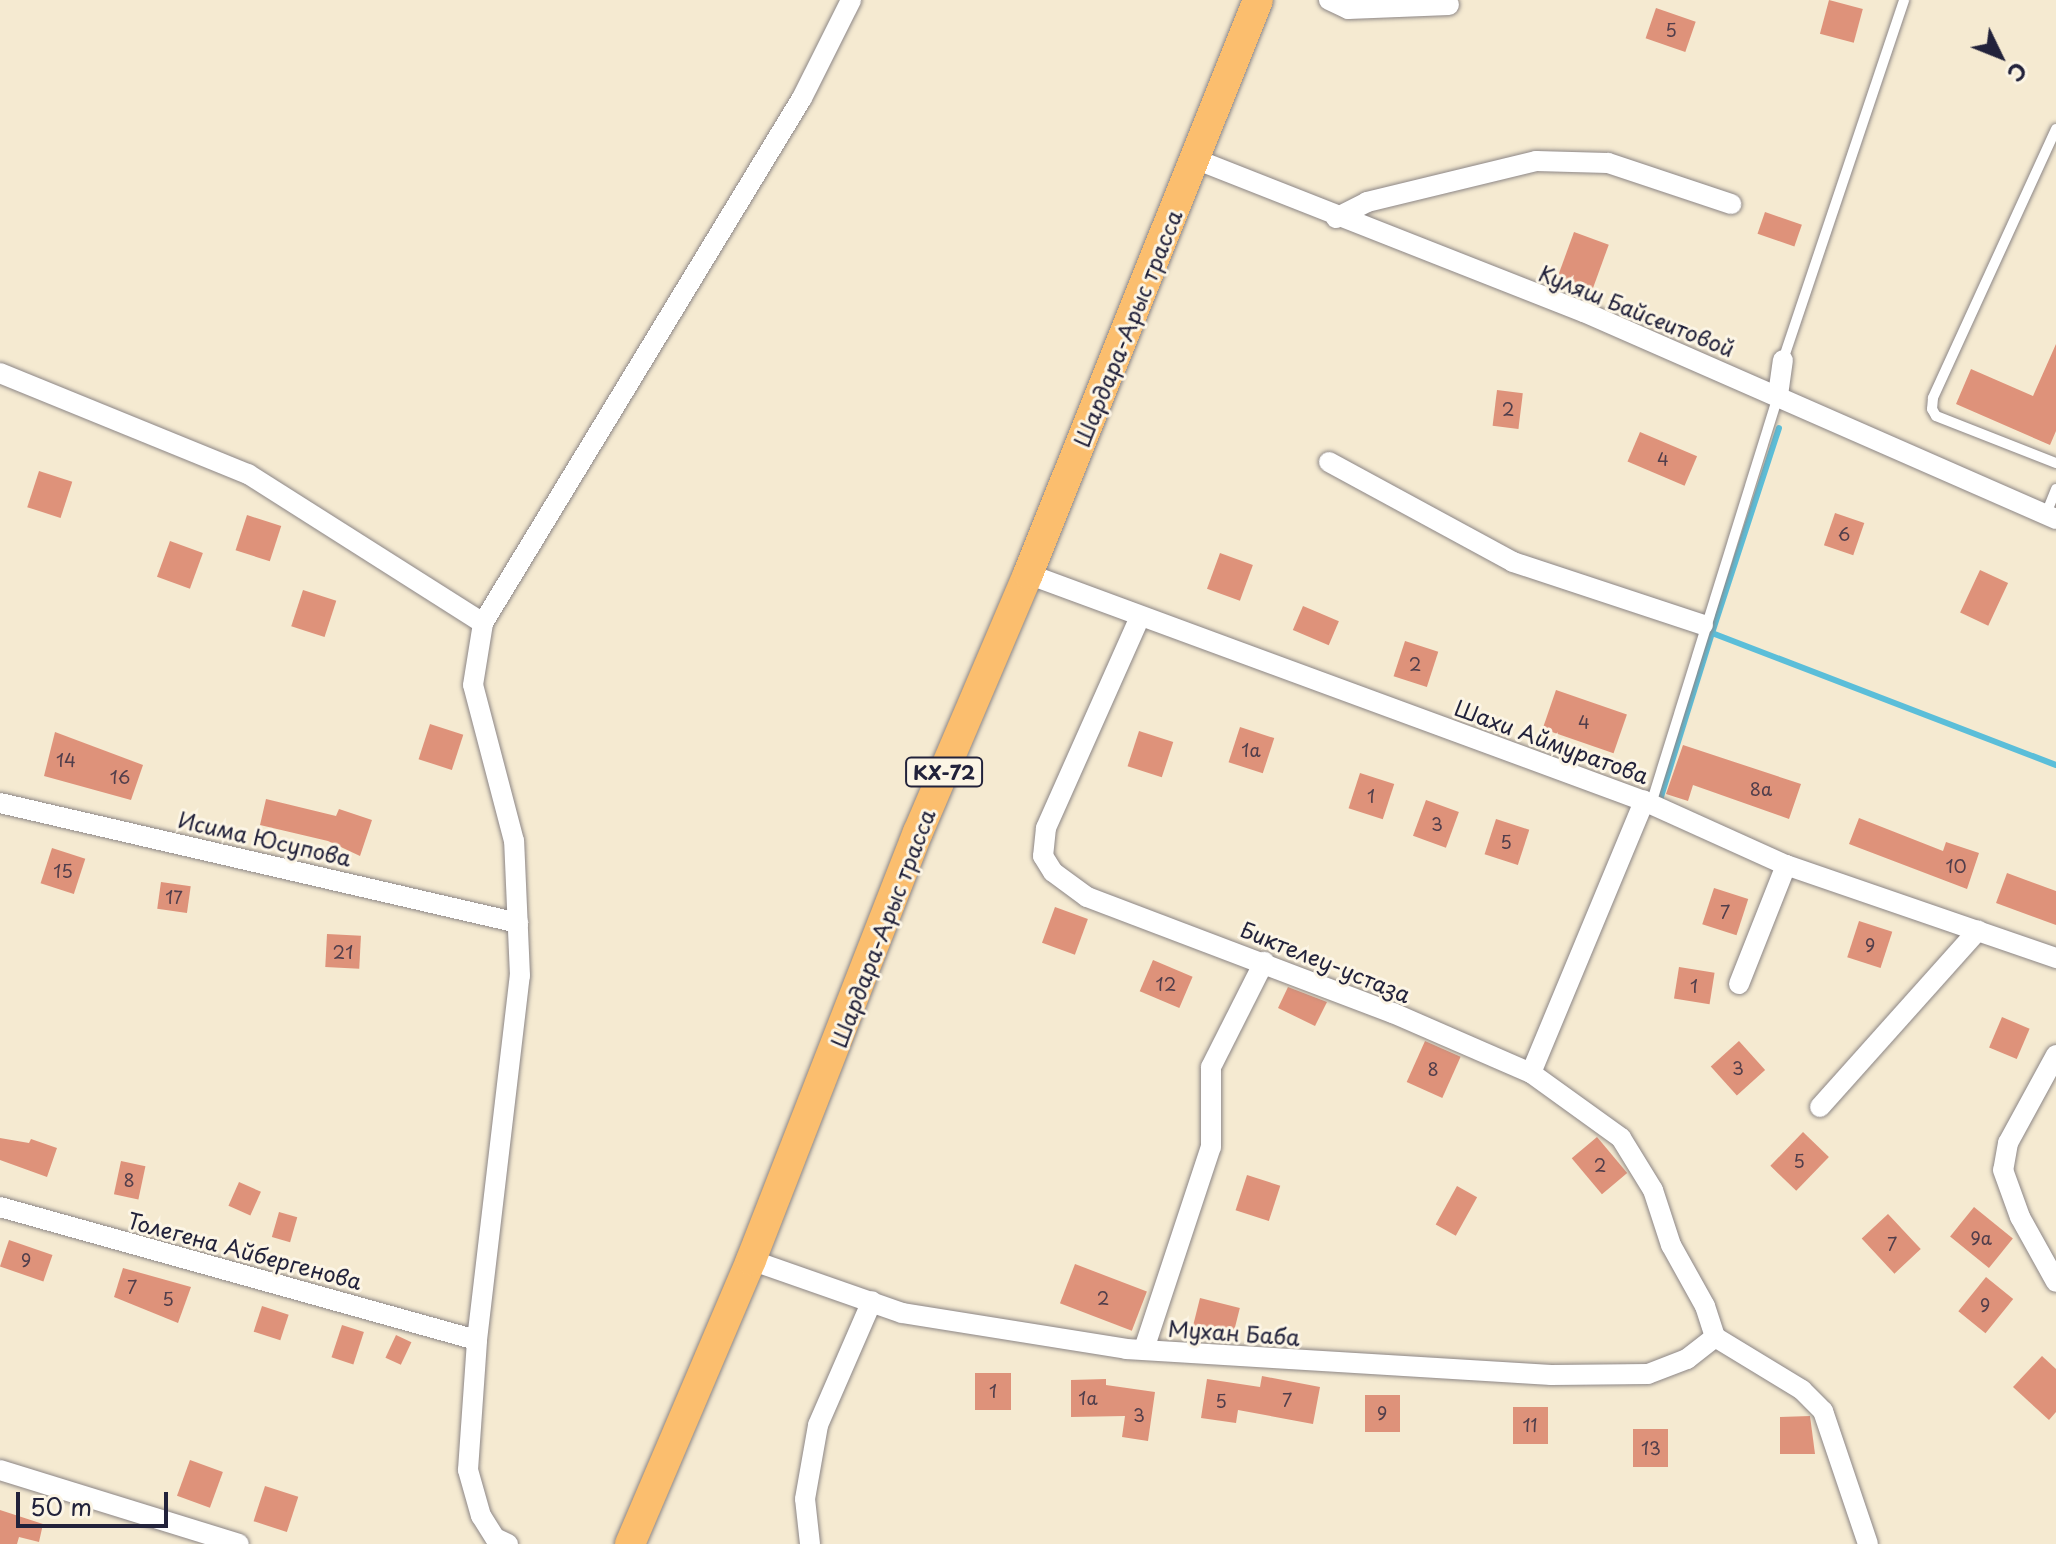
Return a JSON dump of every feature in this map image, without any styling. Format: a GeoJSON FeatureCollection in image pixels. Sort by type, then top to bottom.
{"type":"FeatureCollection","features":[{"type":"Feature","properties":{"kind":"main road","name":"Шардара-Арыс трасса"},"geometry":{"type":"LineString","coordinates":[[630,1544],[751,1260],[918,832],[1028,574],[1258,0]]}},
{"type":"Feature","properties":{"kind":"street"},"geometry":{"type":"LineString","coordinates":[[493,1542],[481,1516],[468,1470],[477,1340],[520,976],[514,841],[473,685],[483,623],[802,98],[851,0]]}},
{"type":"Feature","properties":{"kind":"street"},"geometry":{"type":"LineString","coordinates":[[1329,0],[1348,9],[1449,5]]}},
{"type":"Feature","properties":{"kind":"street","name":"Куляш Байсеитовой"},"geometry":{"type":"LineString","coordinates":[[1195,159],[1336,218],[1584,312],[2051,516]]}},
{"type":"Feature","properties":{"kind":"street"},"geometry":{"type":"LineString","coordinates":[[1336,218],[1382,198],[1536,161],[1608,163],[1731,204]]}},
{"type":"Feature","properties":{"kind":"street"},"geometry":{"type":"LineString","coordinates":[[1778,395],[1783,360]]}},
{"type":"Feature","properties":{"kind":"street"},"geometry":{"type":"LineString","coordinates":[[0,373],[248,474],[483,623]]}},
{"type":"Feature","properties":{"kind":"street"},"geometry":{"type":"LineString","coordinates":[[1329,462],[1513,562],[1703,625]]}},
{"type":"Feature","properties":{"kind":"street","name":"Шахи Аймуратова"},"geometry":{"type":"LineString","coordinates":[[1028,574],[1139,619],[1648,802],[1786,865],[2056,958]]}},
{"type":"Feature","properties":{"kind":"street","name":"Биктелеу-устаза"},"geometry":{"type":"LineString","coordinates":[[1139,619],[1046,828],[1043,856],[1053,872],[1087,897],[1264,962],[1531,1073],[1621,1138],[1653,1190],[1671,1245],[1705,1306],[1715,1337]]}},
{"type":"Feature","properties":{"kind":"street"},"geometry":{"type":"LineString","coordinates":[[1531,1073],[1648,802]]}},
{"type":"Feature","properties":{"kind":"street","name":"Исима Юсупова"},"geometry":{"type":"LineString","coordinates":[[0,803],[518,923]]}},
{"type":"Feature","properties":{"kind":"street"},"geometry":{"type":"LineString","coordinates":[[1739,984],[1786,865]]}},
{"type":"Feature","properties":{"kind":"street"},"geometry":{"type":"LineString","coordinates":[[1820,1107],[1978,930]]}},
{"type":"Feature","properties":{"kind":"street"},"geometry":{"type":"LineString","coordinates":[[1144,1349],[1211,1147],[1211,1067],[1264,962]]}},
{"type":"Feature","properties":{"kind":"street"},"geometry":{"type":"LineString","coordinates":[[2056,1055],[2008,1143],[2003,1170],[2020,1217],[2056,1282]]}},
{"type":"Feature","properties":{"kind":"street","name":"Толегена Айбергенова"},"geometry":{"type":"LineString","coordinates":[[0,1207],[477,1340]]}},
{"type":"Feature","properties":{"kind":"street","name":"Мухан Баба"},"geometry":{"type":"LineString","coordinates":[[751,1260],[902,1313],[1144,1349],[1551,1375],[1648,1374],[1687,1359],[1715,1337]]}},
{"type":"Feature","properties":{"kind":"street"},"geometry":{"type":"LineString","coordinates":[[810,1544],[805,1499],[818,1425],[872,1301]]}},
{"type":"Feature","properties":{"kind":"street"},"geometry":{"type":"LineString","coordinates":[[1715,1337],[1802,1390],[1823,1411],[1868,1544]]}},
{"type":"Feature","properties":{"kind":"street"},"geometry":{"type":"LineString","coordinates":[[0,1470],[239,1544]]}},
{"type":"Feature","properties":{"kind":"lane"},"geometry":{"type":"LineString","coordinates":[[1783,360],[1904,0]]}},
{"type":"Feature","properties":{"kind":"lane"},"geometry":{"type":"LineString","coordinates":[[2056,129],[1933,398],[1932,409],[1936,416],[2056,463]]}},
{"type":"Feature","properties":{"kind":"lane"},"geometry":{"type":"LineString","coordinates":[[1648,802],[1778,395]]}},
{"type":"Feature","properties":{"kind":"lane"},"geometry":{"type":"LineString","coordinates":[[2051,516],[2056,489]]}},
{"type":"Feature","properties":{"kind":"building"},"geometry":{"type":"Polygon","coordinates":[[[1829,0],[1863,9],[1854,43],[1820,34],[1829,0]]]}},
{"type":"Feature","properties":{"kind":"building"},"geometry":{"type":"Polygon","coordinates":[[[1656,8],[1696,22],[1685,52],[1646,38],[1656,8]]]}},
{"type":"Feature","properties":{"kind":"building"},"geometry":{"type":"Polygon","coordinates":[[[1765,212],[1802,225],[1794,246],[1758,234],[1765,212]]]}},
{"type":"Feature","properties":{"kind":"building"},"geometry":{"type":"Polygon","coordinates":[[[1574,232],[1609,245],[1590,295],[1556,283],[1574,232]]]}},
{"type":"Feature","properties":{"kind":"building"},"geometry":{"type":"Polygon","coordinates":[[[2056,344],[2056,431],[2050,445],[1956,404],[1971,369],[2033,396],[2056,344]]]}},
{"type":"Feature","properties":{"kind":"building"},"geometry":{"type":"Polygon","coordinates":[[[1497,390],[1523,393],[1518,429],[1493,426],[1497,390]]]}},
{"type":"Feature","properties":{"kind":"building"},"geometry":{"type":"Polygon","coordinates":[[[1640,432],[1697,456],[1685,486],[1627,461],[1640,432]]]}},
{"type":"Feature","properties":{"kind":"building"},"geometry":{"type":"Polygon","coordinates":[[[39,471],[72,482],[61,518],[27,507],[39,471]]]}},
{"type":"Feature","properties":{"kind":"building"},"geometry":{"type":"Polygon","coordinates":[[[1835,513],[1864,523],[1853,555],[1824,545],[1835,513]]]}},
{"type":"Feature","properties":{"kind":"building"},"geometry":{"type":"Polygon","coordinates":[[[247,515],[281,526],[270,561],[236,550],[247,515]]]}},
{"type":"Feature","properties":{"kind":"building"},"geometry":{"type":"Polygon","coordinates":[[[170,541],[203,553],[190,589],[157,577],[170,541]]]}},
{"type":"Feature","properties":{"kind":"building"},"geometry":{"type":"Polygon","coordinates":[[[1220,553],[1253,565],[1240,601],[1207,589],[1220,553]]]}},
{"type":"Feature","properties":{"kind":"building"},"geometry":{"type":"Polygon","coordinates":[[[1980,570],[2008,583],[1988,626],[1960,613],[1980,570]]]}},
{"type":"Feature","properties":{"kind":"building"},"geometry":{"type":"Polygon","coordinates":[[[303,590],[336,601],[325,637],[291,626],[303,590]]]}},
{"type":"Feature","properties":{"kind":"building"},"geometry":{"type":"Polygon","coordinates":[[[1303,606],[1339,621],[1329,645],[1293,630],[1303,606]]]}},
{"type":"Feature","properties":{"kind":"building"},"geometry":{"type":"Polygon","coordinates":[[[1405,641],[1438,652],[1427,687],[1394,676],[1405,641]]]}},
{"type":"Feature","properties":{"kind":"building"},"geometry":{"type":"Polygon","coordinates":[[[1556,690],[1627,714],[1614,753],[1543,729],[1556,690]]]}},
{"type":"Feature","properties":{"kind":"building"},"geometry":{"type":"Polygon","coordinates":[[[430,724],[463,735],[452,770],[419,759],[430,724]]]}},
{"type":"Feature","properties":{"kind":"building"},"geometry":{"type":"Polygon","coordinates":[[[1240,727],[1274,738],[1263,773],[1229,762],[1240,727]]]}},
{"type":"Feature","properties":{"kind":"building"},"geometry":{"type":"Polygon","coordinates":[[[1139,731],[1173,742],[1162,777],[1128,766],[1139,731]]]}},
{"type":"Feature","properties":{"kind":"building"},"geometry":{"type":"Polygon","coordinates":[[[55,732],[143,765],[131,800],[44,776],[55,732]]]}},
{"type":"Feature","properties":{"kind":"building"},"geometry":{"type":"Polygon","coordinates":[[[1683,745],[1801,784],[1789,819],[1693,785],[1688,801],[1666,794],[1683,745]]]}},
{"type":"Feature","properties":{"kind":"building"},"geometry":{"type":"Polygon","coordinates":[[[1360,773],[1394,784],[1383,819],[1349,808],[1360,773]]]}},
{"type":"Feature","properties":{"kind":"building"},"geometry":{"type":"Polygon","coordinates":[[[266,799],[336,816],[339,809],[372,820],[360,856],[328,841],[260,825],[266,799]]]}},
{"type":"Feature","properties":{"kind":"building"},"geometry":{"type":"Polygon","coordinates":[[[1426,800],[1459,812],[1446,848],[1413,836],[1426,800]]]}},
{"type":"Feature","properties":{"kind":"building"},"geometry":{"type":"Polygon","coordinates":[[[1859,818],[1943,851],[1946,842],[1979,853],[1967,889],[1849,844],[1859,818]]]}},
{"type":"Feature","properties":{"kind":"building"},"geometry":{"type":"Polygon","coordinates":[[[1496,819],[1529,830],[1518,865],[1485,854],[1496,819]]]}},
{"type":"Feature","properties":{"kind":"building"},"geometry":{"type":"Polygon","coordinates":[[[52,848],[85,859],[74,894],[41,883],[52,848]]]}},
{"type":"Feature","properties":{"kind":"building"},"geometry":{"type":"Polygon","coordinates":[[[2007,873],[2056,891],[2056,925],[1996,903],[2007,873]]]}},
{"type":"Feature","properties":{"kind":"building"},"geometry":{"type":"Polygon","coordinates":[[[161,882],[191,886],[187,913],[157,909],[161,882]]]}},
{"type":"Feature","properties":{"kind":"building"},"geometry":{"type":"Polygon","coordinates":[[[1714,888],[1748,899],[1736,935],[1702,924],[1714,888]]]}},
{"type":"Feature","properties":{"kind":"building"},"geometry":{"type":"Polygon","coordinates":[[[1055,907],[1088,919],[1075,955],[1042,943],[1055,907]]]}},
{"type":"Feature","properties":{"kind":"building"},"geometry":{"type":"Polygon","coordinates":[[[1859,921],[1892,932],[1881,968],[1847,957],[1859,921]]]}},
{"type":"Feature","properties":{"kind":"building"},"geometry":{"type":"Polygon","coordinates":[[[327,934],[361,936],[359,969],[325,967],[327,934]]]}},
{"type":"Feature","properties":{"kind":"building"},"geometry":{"type":"Polygon","coordinates":[[[1153,960],[1193,977],[1179,1008],[1140,991],[1153,960]]]}},
{"type":"Feature","properties":{"kind":"building"},"geometry":{"type":"Polygon","coordinates":[[[1679,967],[1715,973],[1710,1004],[1674,999],[1679,967]]]}},
{"type":"Feature","properties":{"kind":"building"},"geometry":{"type":"Polygon","coordinates":[[[1288,987],[1327,1002],[1315,1026],[1278,1008],[1288,987]]]}},
{"type":"Feature","properties":{"kind":"building"},"geometry":{"type":"Polygon","coordinates":[[[2002,1017],[2030,1029],[2017,1059],[1989,1047],[2002,1017]]]}},
{"type":"Feature","properties":{"kind":"building"},"geometry":{"type":"Polygon","coordinates":[[[1425,1041],[1461,1057],[1442,1098],[1407,1082],[1425,1041]]]}},
{"type":"Feature","properties":{"kind":"building"},"geometry":{"type":"Polygon","coordinates":[[[1739,1041],[1765,1070],[1737,1095],[1711,1066],[1739,1041]]]}},
{"type":"Feature","properties":{"kind":"building"},"geometry":{"type":"Polygon","coordinates":[[[1803,1132],[1829,1157],[1796,1191],[1770,1166],[1803,1132]]]}},
{"type":"Feature","properties":{"kind":"building"},"geometry":{"type":"Polygon","coordinates":[[[1597,1137],[1627,1173],[1602,1194],[1572,1158],[1597,1137]]]}},
{"type":"Feature","properties":{"kind":"building"},"geometry":{"type":"Polygon","coordinates":[[[0,1138],[29,1143],[31,1139],[57,1148],[47,1177],[0,1160],[0,1138]]]}},
{"type":"Feature","properties":{"kind":"building"},"geometry":{"type":"Polygon","coordinates":[[[121,1161],[145,1166],[138,1199],[114,1194],[121,1161]]]}},
{"type":"Feature","properties":{"kind":"building"},"geometry":{"type":"Polygon","coordinates":[[[1247,1175],[1280,1186],[1269,1221],[1236,1210],[1247,1175]]]}},
{"type":"Feature","properties":{"kind":"building"},"geometry":{"type":"Polygon","coordinates":[[[239,1182],[261,1192],[250,1216],[228,1206],[239,1182]]]}},
{"type":"Feature","properties":{"kind":"building"},"geometry":{"type":"Polygon","coordinates":[[[1457,1186],[1477,1197],[1456,1236],[1436,1224],[1457,1186]]]}},
{"type":"Feature","properties":{"kind":"building"},"geometry":{"type":"Polygon","coordinates":[[[1974,1207],[2013,1238],[1989,1268],[1950,1237],[1974,1207]]]}},
{"type":"Feature","properties":{"kind":"building"},"geometry":{"type":"Polygon","coordinates":[[[279,1212],[297,1217],[290,1242],[272,1237],[279,1212]]]}},
{"type":"Feature","properties":{"kind":"building"},"geometry":{"type":"Polygon","coordinates":[[[1888,1214],[1921,1249],[1894,1274],[1862,1239],[1888,1214]]]}},
{"type":"Feature","properties":{"kind":"building"},"geometry":{"type":"Polygon","coordinates":[[[9,1240],[52,1255],[43,1281],[0,1267],[9,1240]]]}},
{"type":"Feature","properties":{"kind":"building"},"geometry":{"type":"Polygon","coordinates":[[[1075,1264],[1147,1292],[1132,1331],[1060,1303],[1075,1264]]]}},
{"type":"Feature","properties":{"kind":"building"},"geometry":{"type":"Polygon","coordinates":[[[123,1268],[191,1287],[178,1323],[114,1297],[123,1268]]]}},
{"type":"Feature","properties":{"kind":"building"},"geometry":{"type":"Polygon","coordinates":[[[1986,1277],[2013,1299],[1986,1333],[1958,1311],[1986,1277]]]}},
{"type":"Feature","properties":{"kind":"building"},"geometry":{"type":"Polygon","coordinates":[[[1200,1298],[1240,1308],[1232,1338],[1193,1328],[1200,1298]]]}},
{"type":"Feature","properties":{"kind":"building"},"geometry":{"type":"Polygon","coordinates":[[[262,1306],[289,1315],[280,1340],[254,1332],[262,1306]]]}},
{"type":"Feature","properties":{"kind":"building"},"geometry":{"type":"Polygon","coordinates":[[[342,1325],[364,1332],[353,1364],[331,1357],[342,1325]]]}},
{"type":"Feature","properties":{"kind":"building"},"geometry":{"type":"Polygon","coordinates":[[[396,1335],[411,1342],[401,1365],[385,1358],[396,1335]]]}},
{"type":"Feature","properties":{"kind":"building"},"geometry":{"type":"Polygon","coordinates":[[[2042,1356],[2056,1369],[2056,1412],[2049,1420],[2013,1387],[2042,1356]]]}},
{"type":"Feature","properties":{"kind":"building"},"geometry":{"type":"Polygon","coordinates":[[[975,1373],[1011,1373],[1011,1410],[975,1410],[975,1373]]]}},
{"type":"Feature","properties":{"kind":"building"},"geometry":{"type":"Polygon","coordinates":[[[1262,1376],[1320,1387],[1313,1424],[1238,1410],[1236,1423],[1201,1418],[1207,1379],[1260,1387],[1262,1376]]]}},
{"type":"Feature","properties":{"kind":"building"},"geometry":{"type":"Polygon","coordinates":[[[1106,1379],[1106,1385],[1155,1392],[1148,1441],[1122,1437],[1125,1416],[1071,1417],[1071,1380],[1106,1379]]]}},
{"type":"Feature","properties":{"kind":"building"},"geometry":{"type":"Polygon","coordinates":[[[1365,1395],[1400,1395],[1400,1432],[1365,1432],[1365,1395]]]}},
{"type":"Feature","properties":{"kind":"building"},"geometry":{"type":"Polygon","coordinates":[[[1513,1407],[1548,1407],[1548,1444],[1513,1444],[1513,1407]]]}},
{"type":"Feature","properties":{"kind":"building"},"geometry":{"type":"Polygon","coordinates":[[[1810,1416],[1815,1454],[1780,1454],[1780,1417],[1810,1416]]]}},
{"type":"Feature","properties":{"kind":"building"},"geometry":{"type":"Polygon","coordinates":[[[1633,1429],[1668,1429],[1668,1467],[1633,1467],[1633,1429]]]}},
{"type":"Feature","properties":{"kind":"building"},"geometry":{"type":"Polygon","coordinates":[[[190,1460],[223,1472],[210,1508],[177,1496],[190,1460]]]}},
{"type":"Feature","properties":{"kind":"building"},"geometry":{"type":"Polygon","coordinates":[[[265,1486],[298,1497],[287,1532],[254,1521],[265,1486]]]}},
{"type":"Feature","properties":{"kind":"building"},"geometry":{"type":"Polygon","coordinates":[[[0,1510],[43,1524],[39,1542],[19,1537],[17,1544],[0,1544],[0,1510]]]}},
{"type":"Feature","properties":{"kind":"waterway"},"geometry":{"type":"LineString","coordinates":[[1779,428],[1712,633],[2056,765]]}},
{"type":"Feature","properties":{"kind":"waterway"},"geometry":{"type":"LineString","coordinates":[[1659,803],[1712,633]]}}]}
